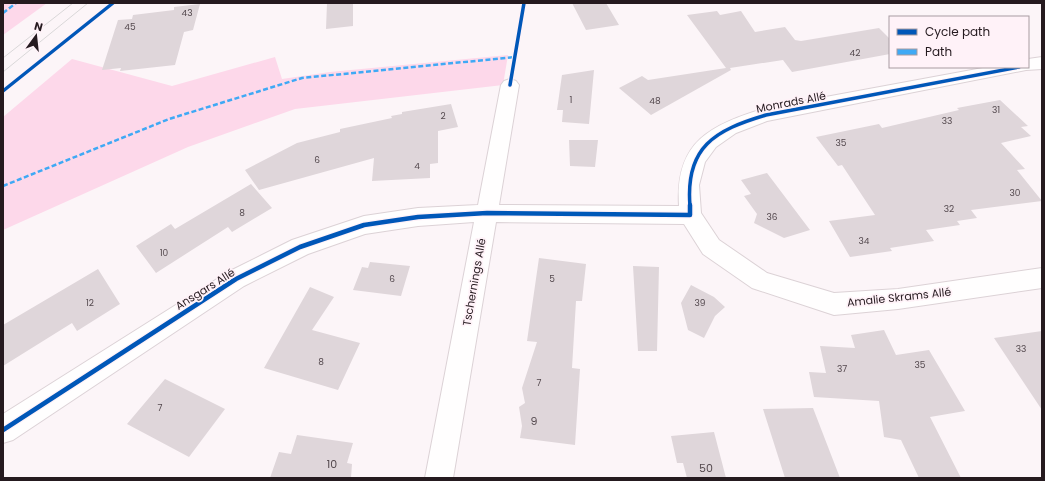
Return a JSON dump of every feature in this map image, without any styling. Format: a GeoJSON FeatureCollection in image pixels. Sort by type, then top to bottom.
{"type":"FeatureCollection","features":[{"type":"Feature","properties":{"kind":"street"},"geometry":{"type":"LineString","coordinates":[[1029,65],[1042,63]]}},
{"type":"Feature","properties":{"kind":"street","name":"Monrads Allé"},"geometry":{"type":"LineString","coordinates":[[690,215],[690,176],[698,154],[714,136],[738,123],[766,115],[1014,68]]}},
{"type":"Feature","properties":{"kind":"street","name":"Tschernings Allé"},"geometry":{"type":"LineString","coordinates":[[439,478],[510,85]]}},
{"type":"Feature","properties":{"kind":"street"},"geometry":{"type":"LineString","coordinates":[[487,213],[690,215]]}},
{"type":"Feature","properties":{"kind":"street","name":"Ansgars Allé"},"geometry":{"type":"LineString","coordinates":[[3,430],[236,279],[300,247],[364,224],[418,217],[487,213]]}},
{"type":"Feature","properties":{"kind":"street","name":"Amalie Skrams Allé"},"geometry":{"type":"LineString","coordinates":[[690,215],[711,247],[760,281],[834,304],[898,299],[1042,278]]}},
{"type":"Feature","properties":{"kind":"shaded area"},"geometry":{"type":"Polygon","coordinates":[[[3,3],[47,3],[3,35],[3,3]]]}},
{"type":"Feature","properties":{"kind":"shaded area"},"geometry":{"type":"Polygon","coordinates":[[[508,55],[503,85],[295,109],[188,147],[3,230],[3,117],[72,59],[172,86],[275,57],[282,79],[330,72],[508,55]]]}},
{"type":"Feature","properties":{"kind":"building"},"geometry":{"type":"Polygon","coordinates":[[[327,3],[353,3],[353,26],[326,29],[327,3]]]}},
{"type":"Feature","properties":{"kind":"building"},"geometry":{"type":"Polygon","coordinates":[[[572,3],[606,3],[619,25],[586,30],[572,3]]]}},
{"type":"Feature","properties":{"kind":"building"},"geometry":{"type":"Polygon","coordinates":[[[200,4],[193,30],[184,32],[175,65],[120,71],[121,68],[102,70],[118,20],[132,19],[133,15],[174,10],[174,7],[200,4]]]}},
{"type":"Feature","properties":{"kind":"building"},"geometry":{"type":"Polygon","coordinates":[[[717,11],[720,15],[741,11],[755,32],[785,27],[795,40],[801,41],[879,28],[889,38],[889,54],[792,72],[783,60],[730,68],[731,70],[651,115],[619,88],[642,76],[648,80],[726,68],[687,15],[717,11]]]}},
{"type":"Feature","properties":{"kind":"building"},"geometry":{"type":"Polygon","coordinates":[[[594,70],[589,124],[562,122],[563,110],[557,110],[562,75],[594,70]]]}},
{"type":"Feature","properties":{"kind":"building"},"geometry":{"type":"Polygon","coordinates":[[[1000,100],[1028,126],[1021,127],[1031,136],[1001,143],[1025,169],[1017,170],[1042,201],[971,210],[977,218],[957,221],[960,225],[926,230],[934,241],[890,248],[892,251],[850,257],[829,221],[875,215],[842,165],[838,166],[816,137],[879,124],[882,128],[959,110],[957,108],[1000,100]]]}},
{"type":"Feature","properties":{"kind":"building"},"geometry":{"type":"Polygon","coordinates":[[[451,104],[458,127],[438,131],[438,163],[430,164],[430,178],[372,181],[374,158],[259,190],[245,170],[297,143],[340,132],[340,129],[392,118],[391,116],[402,114],[402,112],[451,104]]]}},
{"type":"Feature","properties":{"kind":"building"},"geometry":{"type":"Polygon","coordinates":[[[569,140],[598,140],[595,167],[570,166],[569,140]]]}},
{"type":"Feature","properties":{"kind":"building"},"geometry":{"type":"Polygon","coordinates":[[[767,173],[810,230],[784,238],[754,223],[757,214],[744,196],[751,194],[741,180],[767,173]]]}},
{"type":"Feature","properties":{"kind":"building"},"geometry":{"type":"Polygon","coordinates":[[[251,184],[272,208],[232,232],[228,227],[156,273],[136,246],[171,224],[175,229],[251,184]]]}},
{"type":"Feature","properties":{"kind":"building"},"geometry":{"type":"Polygon","coordinates":[[[539,258],[586,264],[582,301],[576,301],[572,368],[580,369],[575,445],[520,438],[522,426],[519,407],[525,403],[522,388],[537,342],[527,341],[539,258]]]}},
{"type":"Feature","properties":{"kind":"building"},"geometry":{"type":"Polygon","coordinates":[[[370,262],[410,266],[401,296],[353,290],[362,267],[368,268],[370,262]]]}},
{"type":"Feature","properties":{"kind":"building"},"geometry":{"type":"Polygon","coordinates":[[[633,266],[659,267],[657,351],[638,351],[633,266]]]}},
{"type":"Feature","properties":{"kind":"building"},"geometry":{"type":"Polygon","coordinates":[[[98,269],[120,304],[77,331],[72,323],[3,366],[3,325],[98,269]]]}},
{"type":"Feature","properties":{"kind":"building"},"geometry":{"type":"Polygon","coordinates":[[[691,285],[714,297],[725,307],[715,316],[704,338],[688,330],[681,303],[691,285]]]}},
{"type":"Feature","properties":{"kind":"building"},"geometry":{"type":"Polygon","coordinates":[[[310,287],[334,297],[312,330],[360,343],[338,390],[264,368],[310,287]]]}},
{"type":"Feature","properties":{"kind":"building"},"geometry":{"type":"Polygon","coordinates":[[[884,330],[896,355],[929,350],[965,411],[930,417],[961,478],[919,478],[901,440],[884,437],[879,401],[814,397],[809,372],[826,373],[820,346],[855,348],[851,335],[884,330]]]}},
{"type":"Feature","properties":{"kind":"building"},"geometry":{"type":"Polygon","coordinates":[[[1042,331],[1042,410],[994,338],[1042,331]]]}},
{"type":"Feature","properties":{"kind":"building"},"geometry":{"type":"Polygon","coordinates":[[[165,379],[225,409],[189,457],[127,424],[165,379]]]}},
{"type":"Feature","properties":{"kind":"building"},"geometry":{"type":"Polygon","coordinates":[[[813,408],[840,478],[785,478],[763,409],[813,408]]]}},
{"type":"Feature","properties":{"kind":"building"},"geometry":{"type":"Polygon","coordinates":[[[714,432],[726,478],[687,478],[683,463],[677,463],[671,436],[714,432]]]}},
{"type":"Feature","properties":{"kind":"building"},"geometry":{"type":"Polygon","coordinates":[[[297,435],[353,443],[347,463],[352,464],[351,478],[270,478],[279,452],[291,454],[297,435]]]}},
{"type":"Feature","properties":{"kind":"tram line"},"geometry":{"type":"LineString","coordinates":[[3,58],[73,3]]}},
{"type":"Feature","properties":{"kind":"tram line"},"geometry":{"type":"LineString","coordinates":[[3,72],[88,3]]}},
{"type":"Feature","properties":{"kind":"marked path"},"geometry":{"type":"LineString","coordinates":[[3,13],[16,3]]}},
{"type":"Feature","properties":{"kind":"marked path"},"geometry":{"type":"LineString","coordinates":[[3,186],[169,119],[302,78],[515,57]]}},
{"type":"Feature","properties":{"kind":"cycle path"},"geometry":{"type":"LineString","coordinates":[[3,91],[113,3]]}},
{"type":"Feature","properties":{"kind":"cycle path"},"geometry":{"type":"LineString","coordinates":[[510,85],[524,3]]}},
{"type":"Feature","properties":{"kind":"cycle path"},"geometry":{"type":"LineString","coordinates":[[3,430],[236,279],[300,247],[364,225],[418,217],[487,213],[690,215],[689,180],[695,162],[701,151],[709,142],[729,128],[766,115],[1014,68]]}}]}
